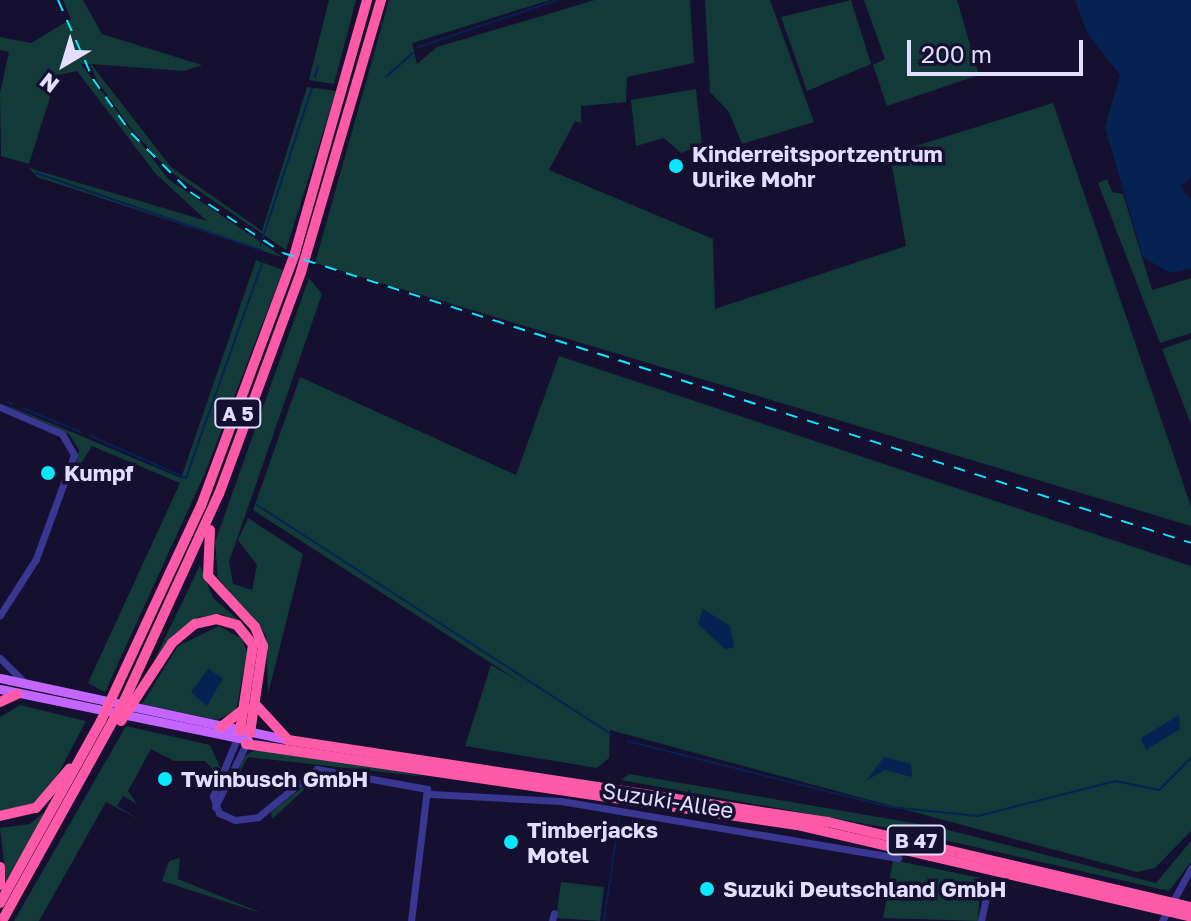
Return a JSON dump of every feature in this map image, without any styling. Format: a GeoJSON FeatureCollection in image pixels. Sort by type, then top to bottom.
{"type":"FeatureCollection","features":[{"type":"Feature","properties":{"kind":"highway","name":"A 5"},"geometry":{"type":"LineString","coordinates":[[123,699],[201,506],[290,268],[367,0]]}},
{"type":"Feature","properties":{"kind":"highway","name":"A 5"},"geometry":{"type":"LineString","coordinates":[[0,903],[81,759],[110,723],[123,699],[219,494],[306,258],[381,0]]}},
{"type":"Feature","properties":{"kind":"highway"},"geometry":{"type":"LineString","coordinates":[[219,494],[206,569],[261,640],[252,704],[243,737]]}},
{"type":"Feature","properties":{"kind":"highway"},"geometry":{"type":"LineString","coordinates":[[2,921],[100,747],[123,699],[172,643],[195,624],[216,619],[251,640],[252,704],[288,740]]}},
{"type":"Feature","properties":{"kind":"highway"},"geometry":{"type":"LineString","coordinates":[[0,702],[17,694]]}},
{"type":"Feature","properties":{"kind":"highway"},"geometry":{"type":"LineString","coordinates":[[221,727],[252,704]]}},
{"type":"Feature","properties":{"kind":"highway","name":"B 47"},"geometry":{"type":"LineString","coordinates":[[243,737],[797,825],[1191,917]]}},
{"type":"Feature","properties":{"kind":"highway","name":"B 47"},"geometry":{"type":"LineString","coordinates":[[288,740],[828,822],[1191,907]]}},
{"type":"Feature","properties":{"kind":"highway"},"geometry":{"type":"LineString","coordinates":[[0,816],[36,808],[81,759]]}},
{"type":"Feature","properties":{"kind":"highway"},"geometry":{"type":"LineString","coordinates":[[0,867],[0,885]]}},
{"type":"Feature","properties":{"kind":"main road","name":"B 47"},"geometry":{"type":"LineString","coordinates":[[0,678],[221,727],[243,737]]}},
{"type":"Feature","properties":{"kind":"main road","name":"B 47"},"geometry":{"type":"LineString","coordinates":[[0,689],[243,737],[288,740]]}},
{"type":"Feature","properties":{"kind":"street"},"geometry":{"type":"LineString","coordinates":[[0,407],[55,429],[74,455],[36,559],[8,592],[0,615]]}},
{"type":"Feature","properties":{"kind":"street"},"geometry":{"type":"LineString","coordinates":[[0,658],[28,685]]}},
{"type":"Feature","properties":{"kind":"street","name":"Suzuki-Allee"},"geometry":{"type":"LineString","coordinates":[[243,737],[215,807],[226,817],[253,820],[317,769],[421,785],[431,794],[561,801],[898,858]]}},
{"type":"Feature","properties":{"kind":"street"},"geometry":{"type":"LineString","coordinates":[[411,921],[431,794]]}},
{"type":"Feature","properties":{"kind":"street"},"geometry":{"type":"LineString","coordinates":[[1162,921],[1191,868]]}},
{"type":"Feature","properties":{"kind":"street"},"geometry":{"type":"LineString","coordinates":[[981,921],[989,884]]}},
{"type":"Feature","properties":{"kind":"green space"},"geometry":{"type":"Polygon","coordinates":[[[63,0],[83,0],[102,34],[202,65],[184,71],[91,64],[171,167],[262,231],[307,87],[336,91],[286,250],[168,170],[130,127],[98,82],[90,64],[81,64],[168,179],[284,258],[37,177],[29,168],[207,221],[156,174],[77,71],[57,75],[29,164],[1,156],[0,93],[9,52],[0,50],[0,37],[31,43],[71,19],[63,0]]]}},
{"type":"Feature","properties":{"kind":"green space"},"geometry":{"type":"Polygon","coordinates":[[[329,0],[356,0],[334,84],[309,80],[329,0]]]}},
{"type":"Feature","properties":{"kind":"green space"},"geometry":{"type":"Polygon","coordinates":[[[389,0],[550,0],[412,43],[417,64],[437,47],[595,0],[690,0],[694,63],[627,77],[626,102],[581,106],[581,123],[575,121],[549,170],[713,239],[715,309],[906,246],[890,154],[1053,103],[1191,506],[1191,526],[315,263],[389,0]]]}},
{"type":"Feature","properties":{"kind":"green space"},"geometry":{"type":"Polygon","coordinates":[[[705,0],[770,0],[814,122],[742,144],[729,112],[710,92],[705,0]]]}},
{"type":"Feature","properties":{"kind":"green space"},"geometry":{"type":"Polygon","coordinates":[[[851,0],[871,64],[807,91],[781,17],[851,0]]]}},
{"type":"Feature","properties":{"kind":"green space"},"geometry":{"type":"Polygon","coordinates":[[[864,0],[957,0],[979,75],[887,106],[873,65],[885,59],[864,0]]]}},
{"type":"Feature","properties":{"kind":"green space"},"geometry":{"type":"Polygon","coordinates":[[[696,89],[702,145],[681,153],[664,138],[636,146],[631,100],[696,89]]]}},
{"type":"Feature","properties":{"kind":"green space"},"geometry":{"type":"Polygon","coordinates":[[[1107,179],[1112,192],[1123,194],[1152,290],[1191,278],[1191,333],[1160,343],[1098,183],[1107,179]]]}},
{"type":"Feature","properties":{"kind":"green space"},"geometry":{"type":"Polygon","coordinates":[[[256,260],[283,270],[205,473],[105,692],[88,683],[180,483],[92,446],[75,473],[79,450],[69,434],[0,402],[181,478],[256,260]]]}},
{"type":"Feature","properties":{"kind":"green space"},"geometry":{"type":"Polygon","coordinates":[[[309,278],[322,294],[229,562],[233,584],[252,590],[257,565],[238,540],[248,518],[303,554],[268,694],[266,635],[218,578],[215,542],[309,278]]]}},
{"type":"Feature","properties":{"kind":"green space"},"geometry":{"type":"Polygon","coordinates":[[[1191,339],[1191,424],[1162,349],[1191,339]]]}},
{"type":"Feature","properties":{"kind":"green space"},"geometry":{"type":"Polygon","coordinates":[[[559,356],[1191,566],[1191,831],[1155,868],[1137,872],[610,730],[609,758],[597,768],[465,746],[491,665],[522,683],[253,510],[300,377],[516,475],[559,356]]]}},
{"type":"Feature","properties":{"kind":"green space"},"geometry":{"type":"Polygon","coordinates":[[[200,565],[213,598],[246,627],[222,614],[198,617],[155,659],[200,565]]]}},
{"type":"Feature","properties":{"kind":"green space"},"geometry":{"type":"Polygon","coordinates":[[[219,626],[242,639],[247,653],[236,711],[217,720],[142,704],[178,646],[219,626]]]}},
{"type":"Feature","properties":{"kind":"green space"},"geometry":{"type":"Polygon","coordinates":[[[20,705],[86,721],[48,793],[35,806],[6,813],[0,811],[0,717],[20,705]]]}},
{"type":"Feature","properties":{"kind":"green space"},"geometry":{"type":"Polygon","coordinates":[[[126,726],[210,745],[221,769],[217,774],[205,761],[174,761],[151,749],[128,791],[137,804],[123,796],[117,806],[140,820],[106,802],[39,921],[14,921],[126,726]]]}},
{"type":"Feature","properties":{"kind":"green space"},"geometry":{"type":"Polygon","coordinates":[[[255,750],[428,777],[248,757],[235,781],[243,757],[255,750]]]}},
{"type":"Feature","properties":{"kind":"green space"},"geometry":{"type":"Polygon","coordinates":[[[629,774],[936,827],[1156,883],[1191,841],[1191,862],[1169,891],[905,831],[621,780],[629,774]]]}},
{"type":"Feature","properties":{"kind":"green space"},"geometry":{"type":"Polygon","coordinates":[[[317,776],[327,779],[307,787],[272,819],[271,812],[317,776]]]}},
{"type":"Feature","properties":{"kind":"green space"},"geometry":{"type":"Polygon","coordinates":[[[48,809],[6,881],[0,828],[30,824],[48,809]]]}},
{"type":"Feature","properties":{"kind":"green space"},"geometry":{"type":"Polygon","coordinates":[[[180,858],[178,879],[264,914],[162,881],[169,861],[180,858]]]}},
{"type":"Feature","properties":{"kind":"green space"},"geometry":{"type":"Polygon","coordinates":[[[893,860],[981,878],[978,921],[883,918],[893,860]]]}},
{"type":"Feature","properties":{"kind":"green space"},"geometry":{"type":"Polygon","coordinates":[[[561,882],[604,887],[600,921],[556,918],[561,882]]]}},
{"type":"Feature","properties":{"kind":"water"},"geometry":{"type":"Polygon","coordinates":[[[1075,0],[1191,0],[1191,176],[1181,186],[1191,200],[1191,269],[1170,273],[1143,257],[1105,127],[1120,75],[1087,33],[1075,0]]]}},
{"type":"Feature","properties":{"kind":"water"},"geometry":{"type":"Polygon","coordinates":[[[703,609],[730,626],[734,647],[725,649],[698,624],[703,609]]]}},
{"type":"Feature","properties":{"kind":"water"},"geometry":{"type":"Polygon","coordinates":[[[208,669],[223,678],[207,706],[191,692],[208,669]]]}},
{"type":"Feature","properties":{"kind":"water"},"geometry":{"type":"Polygon","coordinates":[[[1179,715],[1180,729],[1146,750],[1141,738],[1179,715]]]}},
{"type":"Feature","properties":{"kind":"water"},"geometry":{"type":"Polygon","coordinates":[[[884,757],[911,764],[912,777],[885,770],[867,780],[884,757]]]}},
{"type":"Feature","properties":{"kind":"waterway"},"geometry":{"type":"LineString","coordinates":[[418,47],[558,0]]}},
{"type":"Feature","properties":{"kind":"waterway"},"geometry":{"type":"LineString","coordinates":[[386,77],[413,53]]}},
{"type":"Feature","properties":{"kind":"waterway"},"geometry":{"type":"LineString","coordinates":[[315,77],[318,66]]}},
{"type":"Feature","properties":{"kind":"waterway"},"geometry":{"type":"LineString","coordinates":[[260,246],[312,88]]}},
{"type":"Feature","properties":{"kind":"waterway"},"geometry":{"type":"LineString","coordinates":[[36,173],[261,250]]}},
{"type":"Feature","properties":{"kind":"waterway"},"geometry":{"type":"LineString","coordinates":[[91,436],[186,478],[263,260]]}},
{"type":"Feature","properties":{"kind":"waterway"},"geometry":{"type":"LineString","coordinates":[[8,402],[12,404]]}},
{"type":"Feature","properties":{"kind":"waterway"},"geometry":{"type":"LineString","coordinates":[[22,408],[81,432]]}},
{"type":"Feature","properties":{"kind":"waterway"},"geometry":{"type":"LineString","coordinates":[[257,505],[612,735]]}},
{"type":"Feature","properties":{"kind":"waterway"},"geometry":{"type":"LineString","coordinates":[[627,741],[890,807],[978,816],[1115,781],[1159,790],[1191,758]]}},
{"type":"Feature","properties":{"kind":"waterway"},"geometry":{"type":"LineString","coordinates":[[604,921],[619,820]]}},
{"type":"Feature","properties":{"kind":"railway"},"geometry":{"type":"LineString","coordinates":[[58,0],[93,79],[131,133],[190,192],[283,253],[1191,543]]}},
{"type":"Feature","properties":{"kind":"place","name":"Kinderreitsportzentrum Ulrike Mohr"},"geometry":{"type":"Point","coordinates":[676,166]}},
{"type":"Feature","properties":{"kind":"place","name":"Kumpf"},"geometry":{"type":"Point","coordinates":[48,473]}},
{"type":"Feature","properties":{"kind":"place","name":"Twinbusch GmbH"},"geometry":{"type":"Point","coordinates":[165,779]}},
{"type":"Feature","properties":{"kind":"place","name":"Timberjacks Motel"},"geometry":{"type":"Point","coordinates":[511,842]}},
{"type":"Feature","properties":{"kind":"place","name":"Suzuki Deutschland GmbH"},"geometry":{"type":"Point","coordinates":[707,889]}}]}
